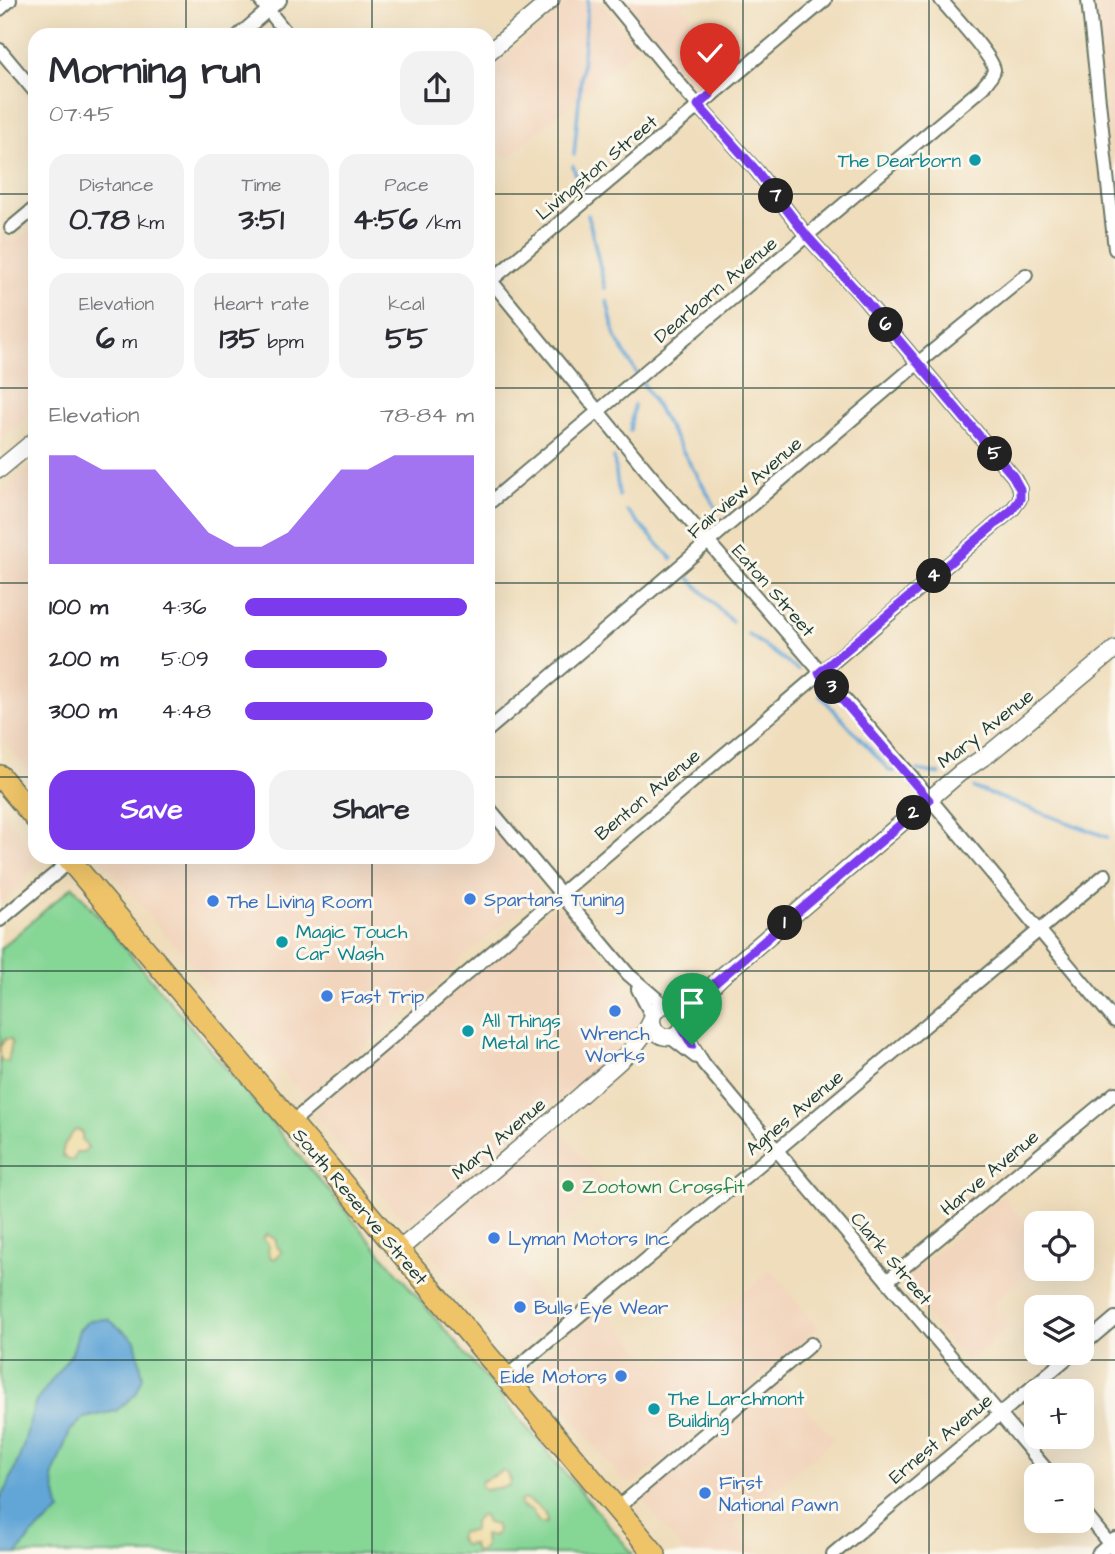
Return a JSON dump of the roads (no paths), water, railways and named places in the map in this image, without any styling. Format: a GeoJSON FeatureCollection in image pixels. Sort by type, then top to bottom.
{"type":"FeatureCollection","features":[{"type":"Feature","properties":{"kind":"highway"},"geometry":{"type":"LineString","coordinates":[[0,776],[28,810]]}},
{"type":"Feature","properties":{"kind":"highway","name":"South Reserve Street"},"geometry":{"type":"LineString","coordinates":[[76,864],[655,1554]]}},
{"type":"Feature","properties":{"kind":"street"},"geometry":{"type":"LineString","coordinates":[[0,9],[10,0]]}},
{"type":"Feature","properties":{"kind":"street"},"geometry":{"type":"LineString","coordinates":[[245,28],[264,5],[280,0]]}},
{"type":"Feature","properties":{"kind":"street"},"geometry":{"type":"LineString","coordinates":[[495,46],[551,0]]}},
{"type":"Feature","properties":{"kind":"street"},"geometry":{"type":"LineString","coordinates":[[611,0],[756,170],[807,236],[918,363]]}},
{"type":"Feature","properties":{"kind":"street","name":"Livingston Street"},"geometry":{"type":"LineString","coordinates":[[495,275],[825,0]]}},
{"type":"Feature","properties":{"kind":"street","name":"Dearborn Avenue"},"geometry":{"type":"LineString","coordinates":[[495,498],[982,88],[994,72],[987,55],[941,0]]}},
{"type":"Feature","properties":{"kind":"street"},"geometry":{"type":"LineString","coordinates":[[1088,0],[1115,249]]}},
{"type":"Feature","properties":{"kind":"street"},"geometry":{"type":"LineString","coordinates":[[264,5],[282,28]]}},
{"type":"Feature","properties":{"kind":"street"},"geometry":{"type":"LineString","coordinates":[[0,50],[28,84]]}},
{"type":"Feature","properties":{"kind":"street"},"geometry":{"type":"LineString","coordinates":[[11,228],[28,214]]}},
{"type":"Feature","properties":{"kind":"street","name":"Fairview Avenue"},"geometry":{"type":"LineString","coordinates":[[495,724],[918,363],[1026,275]]}},
{"type":"Feature","properties":{"kind":"street","name":"Eaton Street"},"geometry":{"type":"LineString","coordinates":[[495,287],[709,544],[1115,1021]]}},
{"type":"Feature","properties":{"kind":"street","name":"Benton Avenue"},"geometry":{"type":"LineString","coordinates":[[291,1123],[1012,510],[1020,499],[1020,489],[1013,476],[918,363]]}},
{"type":"Feature","properties":{"kind":"street"},"geometry":{"type":"LineString","coordinates":[[0,469],[28,446]]}},
{"type":"Feature","properties":{"kind":"street","name":"Mary Avenue"},"geometry":{"type":"LineString","coordinates":[[399,1250],[929,800],[1115,649]]}},
{"type":"Feature","properties":{"kind":"street"},"geometry":{"type":"LineString","coordinates":[[495,815],[561,892]]}},
{"type":"Feature","properties":{"kind":"street"},"geometry":{"type":"LineString","coordinates":[[0,920],[64,864]]}},
{"type":"Feature","properties":{"kind":"street","name":"Agnes Avenue"},"geometry":{"type":"LineString","coordinates":[[506,1377],[1105,875]]}},
{"type":"Feature","properties":{"kind":"street","name":"Clark Street"},"geometry":{"type":"LineString","coordinates":[[561,892],[1041,1463]]}},
{"type":"Feature","properties":{"kind":"street","name":"Harve Avenue"},"geometry":{"type":"LineString","coordinates":[[887,1281],[1115,1093]]}},
{"type":"Feature","properties":{"kind":"street"},"geometry":{"type":"LineString","coordinates":[[1094,1336],[1115,1318]]}},
{"type":"Feature","properties":{"kind":"street"},"geometry":{"type":"LineString","coordinates":[[617,1508],[811,1344]]}},
{"type":"Feature","properties":{"kind":"street","name":"Ernest Avenue"},"geometry":{"type":"LineString","coordinates":[[833,1554],[1058,1365]]}},
{"type":"Feature","properties":{"kind":"street"},"geometry":{"type":"LineString","coordinates":[[1094,1523],[1113,1544],[1098,1554]]}},
{"type":"Feature","properties":{"kind":"water"},"geometry":{"type":"Polygon","coordinates":[[[108,1319],[135,1340],[143,1377],[136,1394],[116,1411],[84,1418],[70,1431],[52,1477],[60,1511],[32,1535],[17,1554],[0,1554],[0,1499],[22,1450],[35,1403],[72,1353],[79,1330],[89,1320],[108,1319]]]}},
{"type":"Feature","properties":{"kind":"waterway"},"geometry":{"type":"LineString","coordinates":[[574,155],[588,0]]}},
{"type":"Feature","properties":{"kind":"waterway"},"geometry":{"type":"LineString","coordinates":[[573,166],[581,190]]}},
{"type":"Feature","properties":{"kind":"waterway"},"geometry":{"type":"LineString","coordinates":[[588,215],[605,288]]}},
{"type":"Feature","properties":{"kind":"waterway"},"geometry":{"type":"LineString","coordinates":[[607,301],[615,336],[637,374]]}},
{"type":"Feature","properties":{"kind":"waterway"},"geometry":{"type":"LineString","coordinates":[[641,380],[716,508]]}},
{"type":"Feature","properties":{"kind":"waterway"},"geometry":{"type":"LineString","coordinates":[[630,431],[634,405]]}},
{"type":"Feature","properties":{"kind":"waterway"},"geometry":{"type":"LineString","coordinates":[[614,458],[619,496]]}},
{"type":"Feature","properties":{"kind":"waterway"},"geometry":{"type":"LineString","coordinates":[[627,511],[672,559]]}},
{"type":"Feature","properties":{"kind":"waterway"},"geometry":{"type":"LineString","coordinates":[[688,577],[732,622]]}},
{"type":"Feature","properties":{"kind":"waterway"},"geometry":{"type":"LineString","coordinates":[[748,634],[798,670]]}},
{"type":"Feature","properties":{"kind":"waterway"},"geometry":{"type":"LineString","coordinates":[[820,695],[890,771],[895,771]]}},
{"type":"Feature","properties":{"kind":"waterway"},"geometry":{"type":"LineString","coordinates":[[917,770],[940,774]]}},
{"type":"Feature","properties":{"kind":"waterway"},"geometry":{"type":"LineString","coordinates":[[974,788],[1107,837]]}},
{"type":"Feature","properties":{"kind":"place","name":"The Dearborn"},"geometry":{"type":"Point","coordinates":[975,160]}},
{"type":"Feature","properties":{"kind":"place","name":"Spartans Tuning"},"geometry":{"type":"Point","coordinates":[470,899]}},
{"type":"Feature","properties":{"kind":"place","name":"The Living Room"},"geometry":{"type":"Point","coordinates":[213,901]}},
{"type":"Feature","properties":{"kind":"place","name":"Magic Touch Car Wash"},"geometry":{"type":"Point","coordinates":[282,942]}},
{"type":"Feature","properties":{"kind":"place","name":"Fast Trip"},"geometry":{"type":"Point","coordinates":[327,996]}},
{"type":"Feature","properties":{"kind":"place","name":"Wrench Works"},"geometry":{"type":"Point","coordinates":[615,1011]}},
{"type":"Feature","properties":{"kind":"place","name":"All Things Metal Inc"},"geometry":{"type":"Point","coordinates":[468,1031]}},
{"type":"Feature","properties":{"kind":"place","name":"Zootown Crossfit"},"geometry":{"type":"Point","coordinates":[568,1186]}},
{"type":"Feature","properties":{"kind":"place","name":"Lyman Motors Inc"},"geometry":{"type":"Point","coordinates":[494,1238]}},
{"type":"Feature","properties":{"kind":"place","name":"Bulls Eye Wear"},"geometry":{"type":"Point","coordinates":[520,1307]}},
{"type":"Feature","properties":{"kind":"place","name":"Eide Motors"},"geometry":{"type":"Point","coordinates":[621,1376]}},
{"type":"Feature","properties":{"kind":"place","name":"The Larchmont Building"},"geometry":{"type":"Point","coordinates":[654,1409]}},
{"type":"Feature","properties":{"kind":"place","name":"First National Pawn"},"geometry":{"type":"Point","coordinates":[705,1493]}}]}
